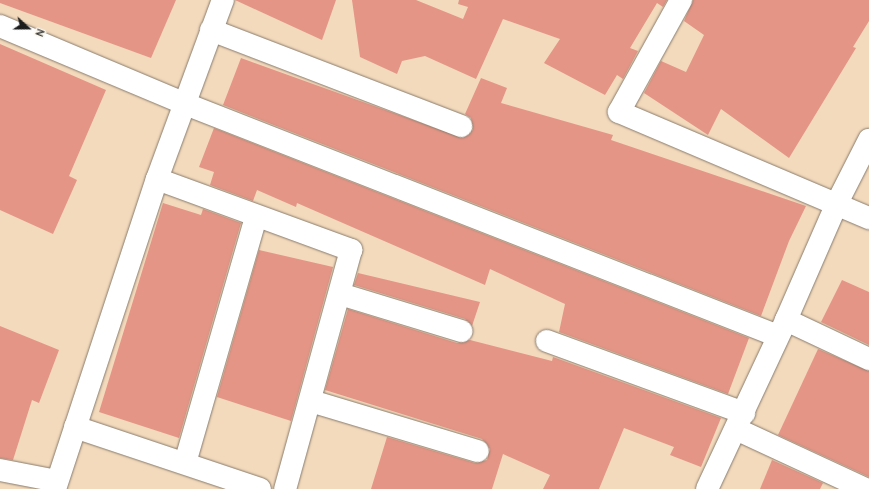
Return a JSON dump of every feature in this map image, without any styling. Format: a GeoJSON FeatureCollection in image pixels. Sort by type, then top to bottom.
{"type":"FeatureCollection","features":[{"type":"Feature","properties":{"kind":"street"},"geometry":{"type":"LineString","coordinates":[[0,470],[56,485],[157,179],[183,104],[223,0]]}},
{"type":"Feature","properties":{"kind":"street"},"geometry":{"type":"LineString","coordinates":[[681,0],[619,112],[837,203],[869,218]]}},
{"type":"Feature","properties":{"kind":"street"},"geometry":{"type":"LineString","coordinates":[[0,26],[183,104],[782,328],[869,359]]}},
{"type":"Feature","properties":{"kind":"street"},"geometry":{"type":"LineString","coordinates":[[211,30],[461,126]]}},
{"type":"Feature","properties":{"kind":"street"},"geometry":{"type":"LineString","coordinates":[[707,489],[740,421],[837,203],[869,140]]}},
{"type":"Feature","properties":{"kind":"street"},"geometry":{"type":"LineString","coordinates":[[157,179],[256,217],[351,250],[311,401],[285,489]]}},
{"type":"Feature","properties":{"kind":"street"},"geometry":{"type":"LineString","coordinates":[[185,463],[256,217]]}},
{"type":"Feature","properties":{"kind":"street"},"geometry":{"type":"LineString","coordinates":[[340,294],[461,331]]}},
{"type":"Feature","properties":{"kind":"street"},"geometry":{"type":"LineString","coordinates":[[547,341],[740,421],[865,489]]}},
{"type":"Feature","properties":{"kind":"street"},"geometry":{"type":"LineString","coordinates":[[311,401],[478,451]]}},
{"type":"Feature","properties":{"kind":"street"},"geometry":{"type":"LineString","coordinates":[[75,427],[260,489]]}},
{"type":"Feature","properties":{"kind":"building"},"geometry":{"type":"Polygon","coordinates":[[[0,0],[176,0],[151,58],[0,3],[0,0]]]}},
{"type":"Feature","properties":{"kind":"building"},"geometry":{"type":"Polygon","coordinates":[[[235,0],[336,0],[322,40],[235,0]]]}},
{"type":"Feature","properties":{"kind":"building"},"geometry":{"type":"Polygon","coordinates":[[[352,0],[416,0],[463,19],[468,7],[458,4],[459,0],[667,0],[663,7],[657,3],[630,48],[638,51],[623,79],[617,75],[605,95],[544,63],[560,39],[503,19],[476,79],[425,56],[402,61],[397,74],[360,57],[352,0]]]}},
{"type":"Feature","properties":{"kind":"building"},"geometry":{"type":"Polygon","coordinates":[[[693,0],[869,0],[869,21],[853,47],[856,48],[789,158],[721,109],[708,135],[644,93],[661,61],[686,72],[704,35],[684,21],[693,0]]]}},
{"type":"Feature","properties":{"kind":"building"},"geometry":{"type":"Polygon","coordinates":[[[0,44],[106,90],[69,176],[77,180],[53,234],[0,210],[0,44]]]}},
{"type":"Feature","properties":{"kind":"building"},"geometry":{"type":"Polygon","coordinates":[[[241,58],[463,138],[473,130],[471,118],[465,114],[481,78],[507,88],[501,103],[613,135],[611,140],[806,206],[789,241],[761,316],[223,105],[241,58]]]}},
{"type":"Feature","properties":{"kind":"building"},"geometry":{"type":"Polygon","coordinates":[[[214,128],[749,338],[728,394],[559,332],[565,304],[490,269],[485,285],[297,203],[296,207],[257,190],[253,201],[210,185],[214,172],[199,167],[214,128]]]}},
{"type":"Feature","properties":{"kind":"building"},"geometry":{"type":"Polygon","coordinates":[[[163,203],[201,215],[203,209],[241,223],[179,438],[99,412],[163,203]]]}},
{"type":"Feature","properties":{"kind":"building"},"geometry":{"type":"Polygon","coordinates":[[[259,250],[333,267],[291,421],[217,397],[259,250]]]}},
{"type":"Feature","properties":{"kind":"building"},"geometry":{"type":"Polygon","coordinates":[[[358,273],[480,302],[472,326],[465,319],[354,285],[358,273]]]}},
{"type":"Feature","properties":{"kind":"building"},"geometry":{"type":"Polygon","coordinates":[[[842,280],[869,292],[869,345],[821,322],[842,280]]]}},
{"type":"Feature","properties":{"kind":"building"},"geometry":{"type":"Polygon","coordinates":[[[348,309],[457,343],[470,340],[552,361],[553,357],[721,418],[701,467],[670,455],[674,447],[624,428],[599,489],[543,489],[550,475],[503,454],[492,489],[371,489],[387,437],[475,463],[487,460],[490,449],[482,439],[325,390],[348,309]]]}},
{"type":"Feature","properties":{"kind":"building"},"geometry":{"type":"Polygon","coordinates":[[[0,326],[59,350],[39,403],[32,400],[13,460],[0,458],[0,326]]]}},
{"type":"Feature","properties":{"kind":"building"},"geometry":{"type":"Polygon","coordinates":[[[818,349],[869,371],[869,477],[778,435],[818,349]]]}},
{"type":"Feature","properties":{"kind":"building"},"geometry":{"type":"Polygon","coordinates":[[[772,460],[823,483],[820,489],[760,489],[772,460]]]}}]}
